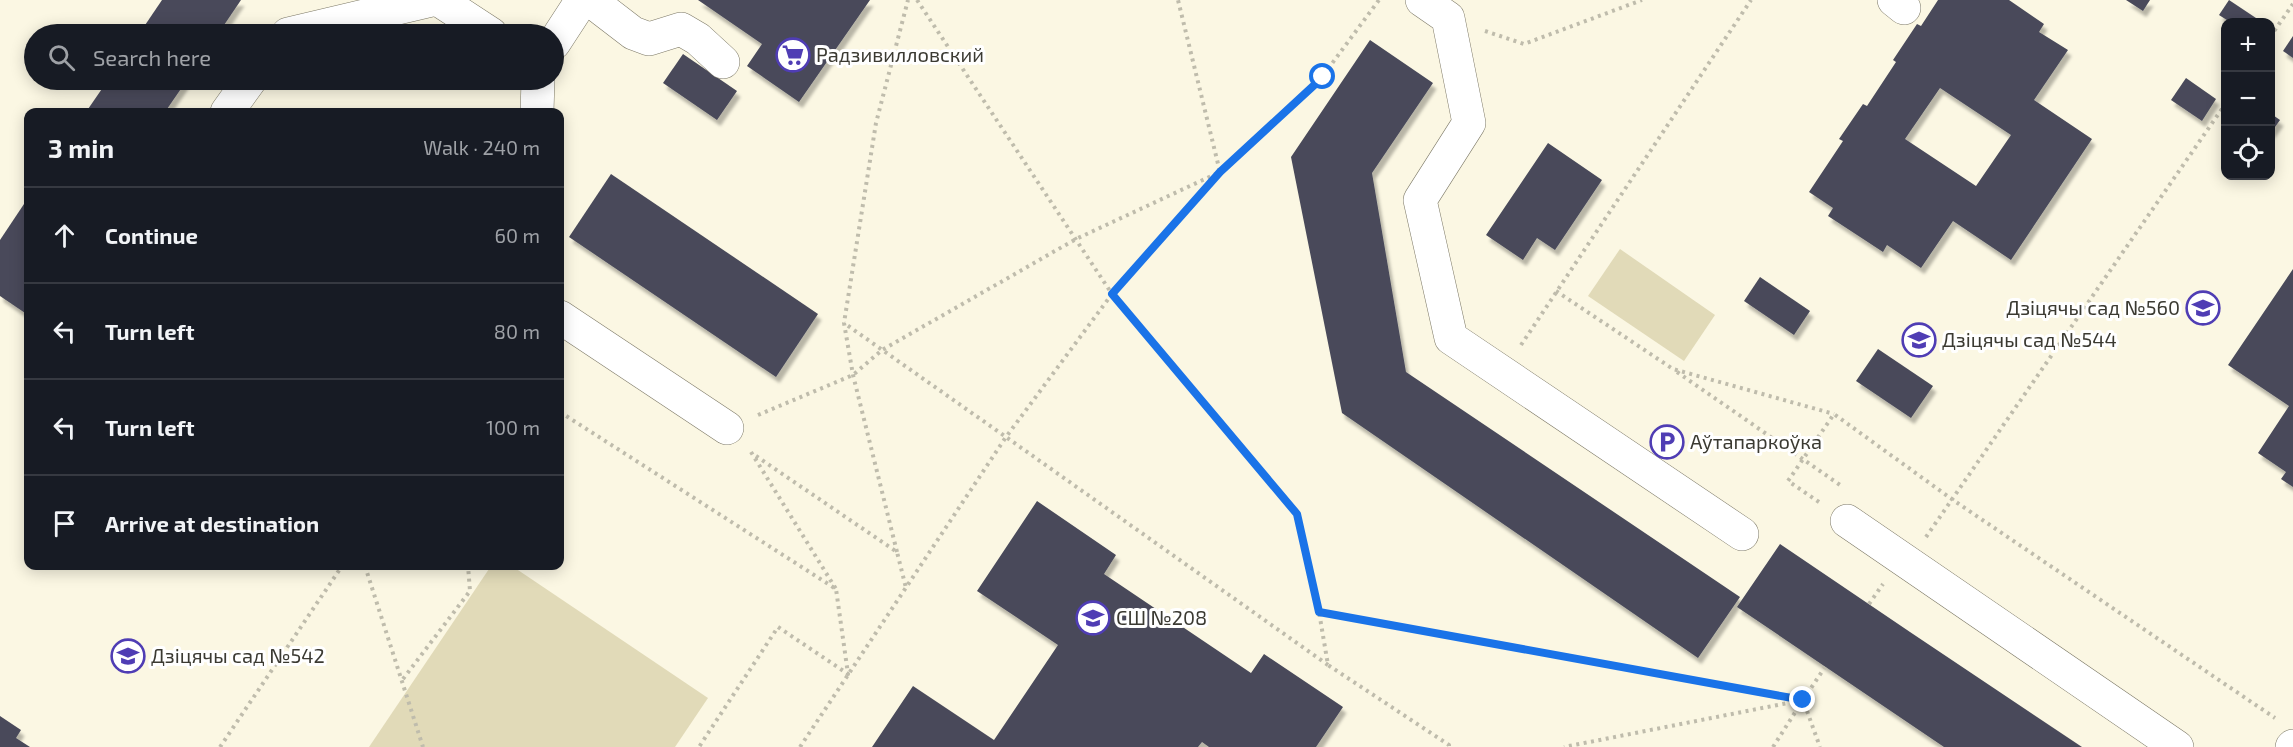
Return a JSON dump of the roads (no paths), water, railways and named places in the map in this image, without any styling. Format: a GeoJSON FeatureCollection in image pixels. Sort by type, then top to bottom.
{"type":"FeatureCollection","features":[{"type":"Feature","properties":{"kind":"lane"},"geometry":{"type":"LineString","coordinates":[[330,24],[432,0]]}},
{"type":"Feature","properties":{"kind":"lane"},"geometry":{"type":"LineString","coordinates":[[439,0],[476,24]]}},
{"type":"Feature","properties":{"kind":"lane"},"geometry":{"type":"LineString","coordinates":[[564,28],[582,0]]}},
{"type":"Feature","properties":{"kind":"lane"},"geometry":{"type":"LineString","coordinates":[[590,0],[633,33],[649,39],[681,29],[698,39],[723,62]]}},
{"type":"Feature","properties":{"kind":"lane"},"geometry":{"type":"LineString","coordinates":[[1435,9],[1468,123],[1420,201],[1451,338],[1742,534]]}},
{"type":"Feature","properties":{"kind":"lane"},"geometry":{"type":"LineString","coordinates":[[230,108],[243,90]]}},
{"type":"Feature","properties":{"kind":"lane"},"geometry":{"type":"LineString","coordinates":[[537,108],[538,90]]}},
{"type":"Feature","properties":{"kind":"lane"},"geometry":{"type":"LineString","coordinates":[[564,320],[727,428]]}},
{"type":"Feature","properties":{"kind":"lane"},"geometry":{"type":"LineString","coordinates":[[1848,506],[1909,564],[2176,747]]}},
{"type":"Feature","properties":{"kind":"place","name":"Радзивилловский"},"geometry":{"type":"Point","coordinates":[793,55]}},
{"type":"Feature","properties":{"kind":"place","name":"Дзіцячы сад №560"},"geometry":{"type":"Point","coordinates":[2203,308]}},
{"type":"Feature","properties":{"kind":"place","name":"Дзіцячы сад №544"},"geometry":{"type":"Point","coordinates":[1919,340]}},
{"type":"Feature","properties":{"kind":"place","name":"Аўтапаркоўка"},"geometry":{"type":"Point","coordinates":[1667,442]}},
{"type":"Feature","properties":{"kind":"place","name":"СШ №208"},"geometry":{"type":"Point","coordinates":[1093,618]}},
{"type":"Feature","properties":{"kind":"place","name":"Дзіцячы сад №542"},"geometry":{"type":"Point","coordinates":[128,656]}}]}
